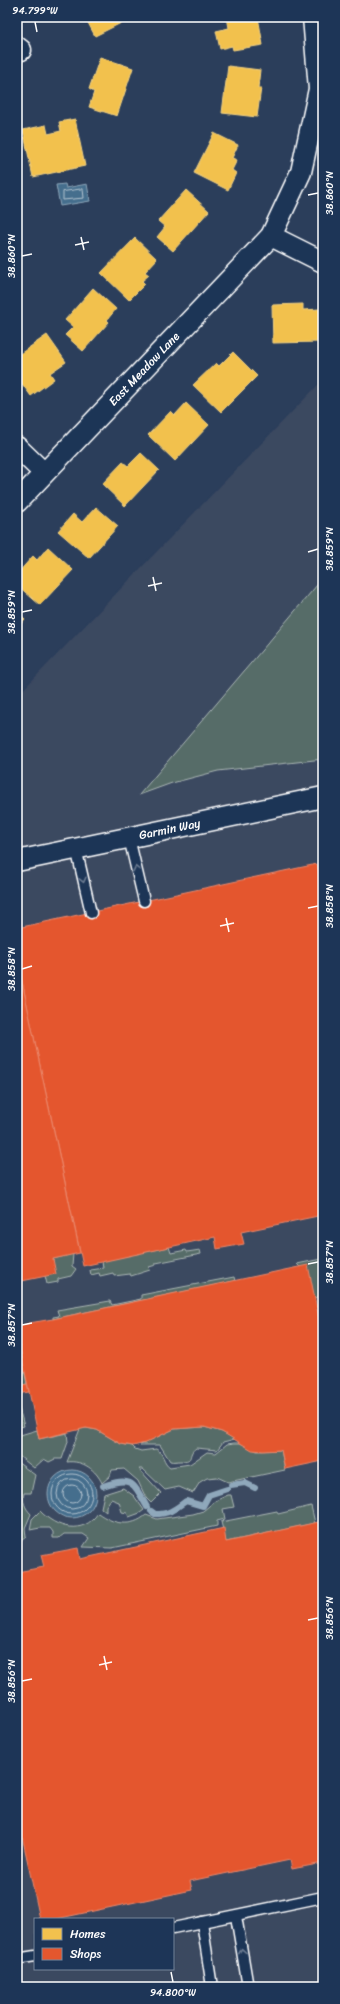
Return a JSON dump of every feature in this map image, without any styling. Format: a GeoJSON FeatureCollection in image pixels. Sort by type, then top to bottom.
{"type":"FeatureCollection","features":[{"type":"Feature","properties":{"kind":"street","name":"East Meadow Lane"},"geometry":{"type":"LineString","coordinates":[[17,502],[270,236],[301,172],[319,89],[313,17]]}},
{"type":"Feature","properties":{"kind":"street"},"geometry":{"type":"LineString","coordinates":[[270,236],[323,262]]}},
{"type":"Feature","properties":{"kind":"street"},"geometry":{"type":"LineString","coordinates":[[17,447],[44,473]]}},
{"type":"Feature","properties":{"kind":"street","name":"Garmin Way"},"geometry":{"type":"LineString","coordinates":[[17,861],[323,797]]}},
{"type":"Feature","properties":{"kind":"lane"},"geometry":{"type":"LineString","coordinates":[[129,838],[144,901]]}},
{"type":"Feature","properties":{"kind":"lane"},"geometry":{"type":"LineString","coordinates":[[76,848],[91,913]]}},
{"type":"Feature","properties":{"kind":"lane"},"geometry":{"type":"LineString","coordinates":[[174,1928],[323,1897]]}},
{"type":"Feature","properties":{"kind":"lane"},"geometry":{"type":"LineString","coordinates":[[236,1916],[248,1987]]}},
{"type":"Feature","properties":{"kind":"lane"},"geometry":{"type":"LineString","coordinates":[[202,1922],[212,1987]]}},
{"type":"Feature","properties":{"kind":"lane"},"geometry":{"type":"LineString","coordinates":[[17,1960],[34,1956]]}},
{"type":"Feature","properties":{"kind":"shaded area"},"geometry":{"type":"Polygon","coordinates":[[[323,382],[323,1987],[17,1987],[17,696],[318,385],[323,382]]]}},
{"type":"Feature","properties":{"kind":"green space"},"geometry":{"type":"Polygon","coordinates":[[[323,578],[323,759],[218,771],[172,783],[139,795],[323,578]]]}},
{"type":"Feature","properties":{"kind":"green space"},"geometry":{"type":"Polygon","coordinates":[[[169,1247],[171,1253],[186,1250],[187,1252],[200,1250],[201,1254],[156,1263],[156,1265],[149,1267],[150,1270],[131,1276],[130,1274],[114,1276],[113,1273],[100,1276],[99,1273],[91,1275],[90,1270],[103,1268],[102,1261],[169,1247]]]}},
{"type":"Feature","properties":{"kind":"green space"},"geometry":{"type":"Polygon","coordinates":[[[73,1254],[72,1266],[76,1269],[71,1276],[58,1279],[58,1282],[47,1284],[45,1276],[53,1259],[73,1254]]]}},
{"type":"Feature","properties":{"kind":"green space"},"geometry":{"type":"Polygon","coordinates":[[[321,1259],[323,1264],[323,1286],[321,1287],[322,1294],[315,1298],[300,1267],[297,1264],[321,1259]]]}},
{"type":"Feature","properties":{"kind":"green space"},"geometry":{"type":"Polygon","coordinates":[[[234,1277],[235,1281],[53,1319],[53,1317],[59,1316],[57,1310],[110,1301],[112,1305],[141,1299],[141,1295],[234,1277]]]}},
{"type":"Feature","properties":{"kind":"green space"},"geometry":{"type":"Polygon","coordinates":[[[17,1346],[19,1346],[27,1384],[17,1386],[17,1346]]]}},
{"type":"Feature","properties":{"kind":"green space"},"geometry":{"type":"Polygon","coordinates":[[[17,1408],[19,1408],[24,1426],[17,1428],[17,1408]]]}},
{"type":"Feature","properties":{"kind":"green space"},"geometry":{"type":"Polygon","coordinates":[[[204,1427],[222,1432],[235,1439],[223,1442],[217,1450],[196,1448],[189,1459],[185,1461],[170,1461],[160,1445],[140,1445],[174,1429],[204,1427]]]}},
{"type":"Feature","properties":{"kind":"green space"},"geometry":{"type":"Polygon","coordinates":[[[86,1428],[97,1430],[121,1444],[132,1446],[141,1451],[156,1449],[161,1453],[166,1463],[170,1467],[190,1464],[207,1452],[216,1453],[227,1444],[240,1443],[257,1451],[281,1450],[285,1470],[228,1482],[217,1477],[207,1478],[200,1482],[193,1493],[179,1487],[165,1490],[143,1469],[139,1469],[161,1493],[151,1503],[146,1498],[138,1481],[124,1469],[112,1470],[110,1476],[102,1483],[93,1470],[84,1464],[67,1462],[80,1429],[86,1428]]]}},
{"type":"Feature","properties":{"kind":"green space"},"geometry":{"type":"Polygon","coordinates":[[[37,1430],[39,1439],[67,1433],[68,1442],[62,1459],[55,1459],[49,1462],[44,1459],[34,1468],[17,1454],[17,1436],[37,1430]]]}},
{"type":"Feature","properties":{"kind":"green space"},"geometry":{"type":"Polygon","coordinates":[[[17,1462],[35,1475],[31,1493],[24,1493],[23,1496],[24,1504],[31,1514],[25,1528],[26,1537],[17,1544],[17,1462]]]}},
{"type":"Feature","properties":{"kind":"green space"},"geometry":{"type":"Polygon","coordinates":[[[123,1488],[134,1496],[144,1510],[129,1517],[127,1513],[122,1512],[119,1502],[111,1499],[106,1506],[106,1512],[101,1508],[104,1494],[123,1488]]]}},
{"type":"Feature","properties":{"kind":"green space"},"geometry":{"type":"Polygon","coordinates":[[[231,1495],[234,1507],[223,1509],[225,1519],[217,1521],[217,1526],[112,1548],[83,1547],[89,1538],[83,1534],[64,1534],[59,1538],[53,1538],[53,1532],[50,1528],[30,1530],[32,1519],[40,1511],[54,1522],[69,1527],[85,1525],[98,1513],[116,1522],[128,1523],[134,1522],[146,1515],[157,1519],[193,1514],[203,1511],[215,1501],[231,1495]]]}},
{"type":"Feature","properties":{"kind":"green space"},"geometry":{"type":"Polygon","coordinates":[[[311,1506],[315,1523],[226,1542],[221,1522],[277,1511],[278,1514],[311,1506]]]}},
{"type":"Feature","properties":{"kind":"water"},"geometry":{"type":"Polygon","coordinates":[[[65,184],[66,188],[87,184],[90,201],[60,206],[56,185],[65,184]]]}},
{"type":"Feature","properties":{"kind":"water"},"geometry":{"type":"Polygon","coordinates":[[[67,1470],[77,1470],[86,1474],[92,1480],[96,1489],[96,1499],[92,1508],[86,1514],[77,1518],[67,1518],[58,1514],[52,1508],[48,1499],[48,1489],[52,1480],[58,1474],[67,1470]]]}},
{"type":"Feature","properties":{"kind":"building: Homes"},"geometry":{"type":"Polygon","coordinates":[[[85,17],[125,17],[127,20],[95,36],[85,17]]]}},
{"type":"Feature","properties":{"kind":"building: Homes"},"geometry":{"type":"Polygon","coordinates":[[[227,17],[258,17],[263,45],[233,50],[232,46],[220,49],[216,31],[229,28],[227,17]]]}},
{"type":"Feature","properties":{"kind":"building: Homes"},"geometry":{"type":"Polygon","coordinates":[[[100,57],[133,68],[117,116],[89,107],[94,92],[89,89],[100,57]]]}},
{"type":"Feature","properties":{"kind":"building: Homes"},"geometry":{"type":"Polygon","coordinates":[[[228,66],[260,70],[258,88],[261,88],[257,117],[222,113],[228,66]]]}},
{"type":"Feature","properties":{"kind":"building: Homes"},"geometry":{"type":"Polygon","coordinates":[[[75,119],[85,166],[33,177],[23,130],[46,125],[48,134],[61,131],[59,122],[75,119]]]}},
{"type":"Feature","properties":{"kind":"building: Homes"},"geometry":{"type":"Polygon","coordinates":[[[214,133],[238,145],[232,158],[237,160],[232,170],[236,173],[228,190],[194,173],[214,133]]]}},
{"type":"Feature","properties":{"kind":"building: Homes"},"geometry":{"type":"Polygon","coordinates":[[[186,190],[209,211],[173,251],[157,237],[165,227],[158,221],[186,190]]]}},
{"type":"Feature","properties":{"kind":"building: Homes"},"geometry":{"type":"Polygon","coordinates":[[[135,238],[157,259],[145,272],[149,275],[142,281],[145,284],[129,300],[101,273],[135,238]]]}},
{"type":"Feature","properties":{"kind":"building: Homes"},"geometry":{"type":"Polygon","coordinates":[[[93,288],[116,309],[107,320],[109,322],[83,351],[65,335],[73,327],[65,320],[93,288]]]}},
{"type":"Feature","properties":{"kind":"building: Homes"},"geometry":{"type":"Polygon","coordinates":[[[303,304],[303,310],[320,309],[321,342],[273,343],[272,305],[303,304]]]}},
{"type":"Feature","properties":{"kind":"building: Homes"},"geometry":{"type":"Polygon","coordinates":[[[47,335],[66,362],[50,373],[54,379],[31,396],[17,377],[17,356],[47,335]]]}},
{"type":"Feature","properties":{"kind":"building: Homes"},"geometry":{"type":"Polygon","coordinates":[[[233,352],[257,376],[221,412],[193,385],[216,363],[219,366],[233,352]]]}},
{"type":"Feature","properties":{"kind":"building: Homes"},"geometry":{"type":"Polygon","coordinates":[[[186,403],[209,425],[175,461],[148,435],[171,411],[175,415],[186,403]]]}},
{"type":"Feature","properties":{"kind":"building: Homes"},"geometry":{"type":"Polygon","coordinates":[[[141,453],[159,470],[125,506],[102,484],[123,462],[128,466],[141,453]]]}},
{"type":"Feature","properties":{"kind":"building: Homes"},"geometry":{"type":"Polygon","coordinates":[[[96,507],[118,526],[89,558],[58,531],[73,514],[82,522],[96,507]]]}},
{"type":"Feature","properties":{"kind":"building: Homes"},"geometry":{"type":"Polygon","coordinates":[[[48,547],[73,570],[40,605],[17,585],[17,574],[33,556],[37,560],[48,547]]]}},
{"type":"Feature","properties":{"kind":"building: Homes"},"geometry":{"type":"Polygon","coordinates":[[[17,612],[25,619],[17,628],[17,612]]]}},
{"type":"Feature","properties":{"kind":"building: Shops"},"geometry":{"type":"Polygon","coordinates":[[[317,864],[323,890],[323,1215],[241,1232],[244,1244],[217,1249],[215,1237],[83,1266],[17,958],[17,928],[317,864]]]}},
{"type":"Feature","properties":{"kind":"building: Shops"},"geometry":{"type":"Polygon","coordinates":[[[17,958],[80,1253],[53,1259],[56,1274],[17,1282],[17,958]]]}},
{"type":"Feature","properties":{"kind":"building: Shops"},"geometry":{"type":"Polygon","coordinates":[[[308,1265],[323,1338],[323,1461],[285,1469],[281,1450],[252,1450],[222,1432],[204,1427],[174,1429],[145,1443],[133,1446],[121,1444],[97,1430],[86,1428],[39,1439],[17,1334],[18,1327],[29,1323],[308,1265]]]}},
{"type":"Feature","properties":{"kind":"building: Shops"},"geometry":{"type":"Polygon","coordinates":[[[27,1384],[29,1392],[17,1394],[17,1386],[27,1384]]]}},
{"type":"Feature","properties":{"kind":"building: Shops"},"geometry":{"type":"Polygon","coordinates":[[[323,1521],[323,1863],[292,1869],[290,1860],[190,1881],[192,1890],[61,1918],[40,1918],[17,1813],[17,1572],[44,1567],[41,1555],[78,1548],[80,1559],[224,1528],[226,1542],[323,1521]]]}},
{"type":"Feature","properties":{"kind":"waterway"},"geometry":{"type":"LineString","coordinates":[[103,1486],[120,1482],[131,1483],[147,1507]]}},
{"type":"Feature","properties":{"kind":"waterway"},"geometry":{"type":"LineString","coordinates":[[231,1485],[245,1483],[255,1488]]}},
{"type":"Feature","properties":{"kind":"waterway"},"geometry":{"type":"LineString","coordinates":[[151,1511],[155,1514],[168,1512],[186,1501],[203,1506],[209,1495],[227,1489]]}}]}
